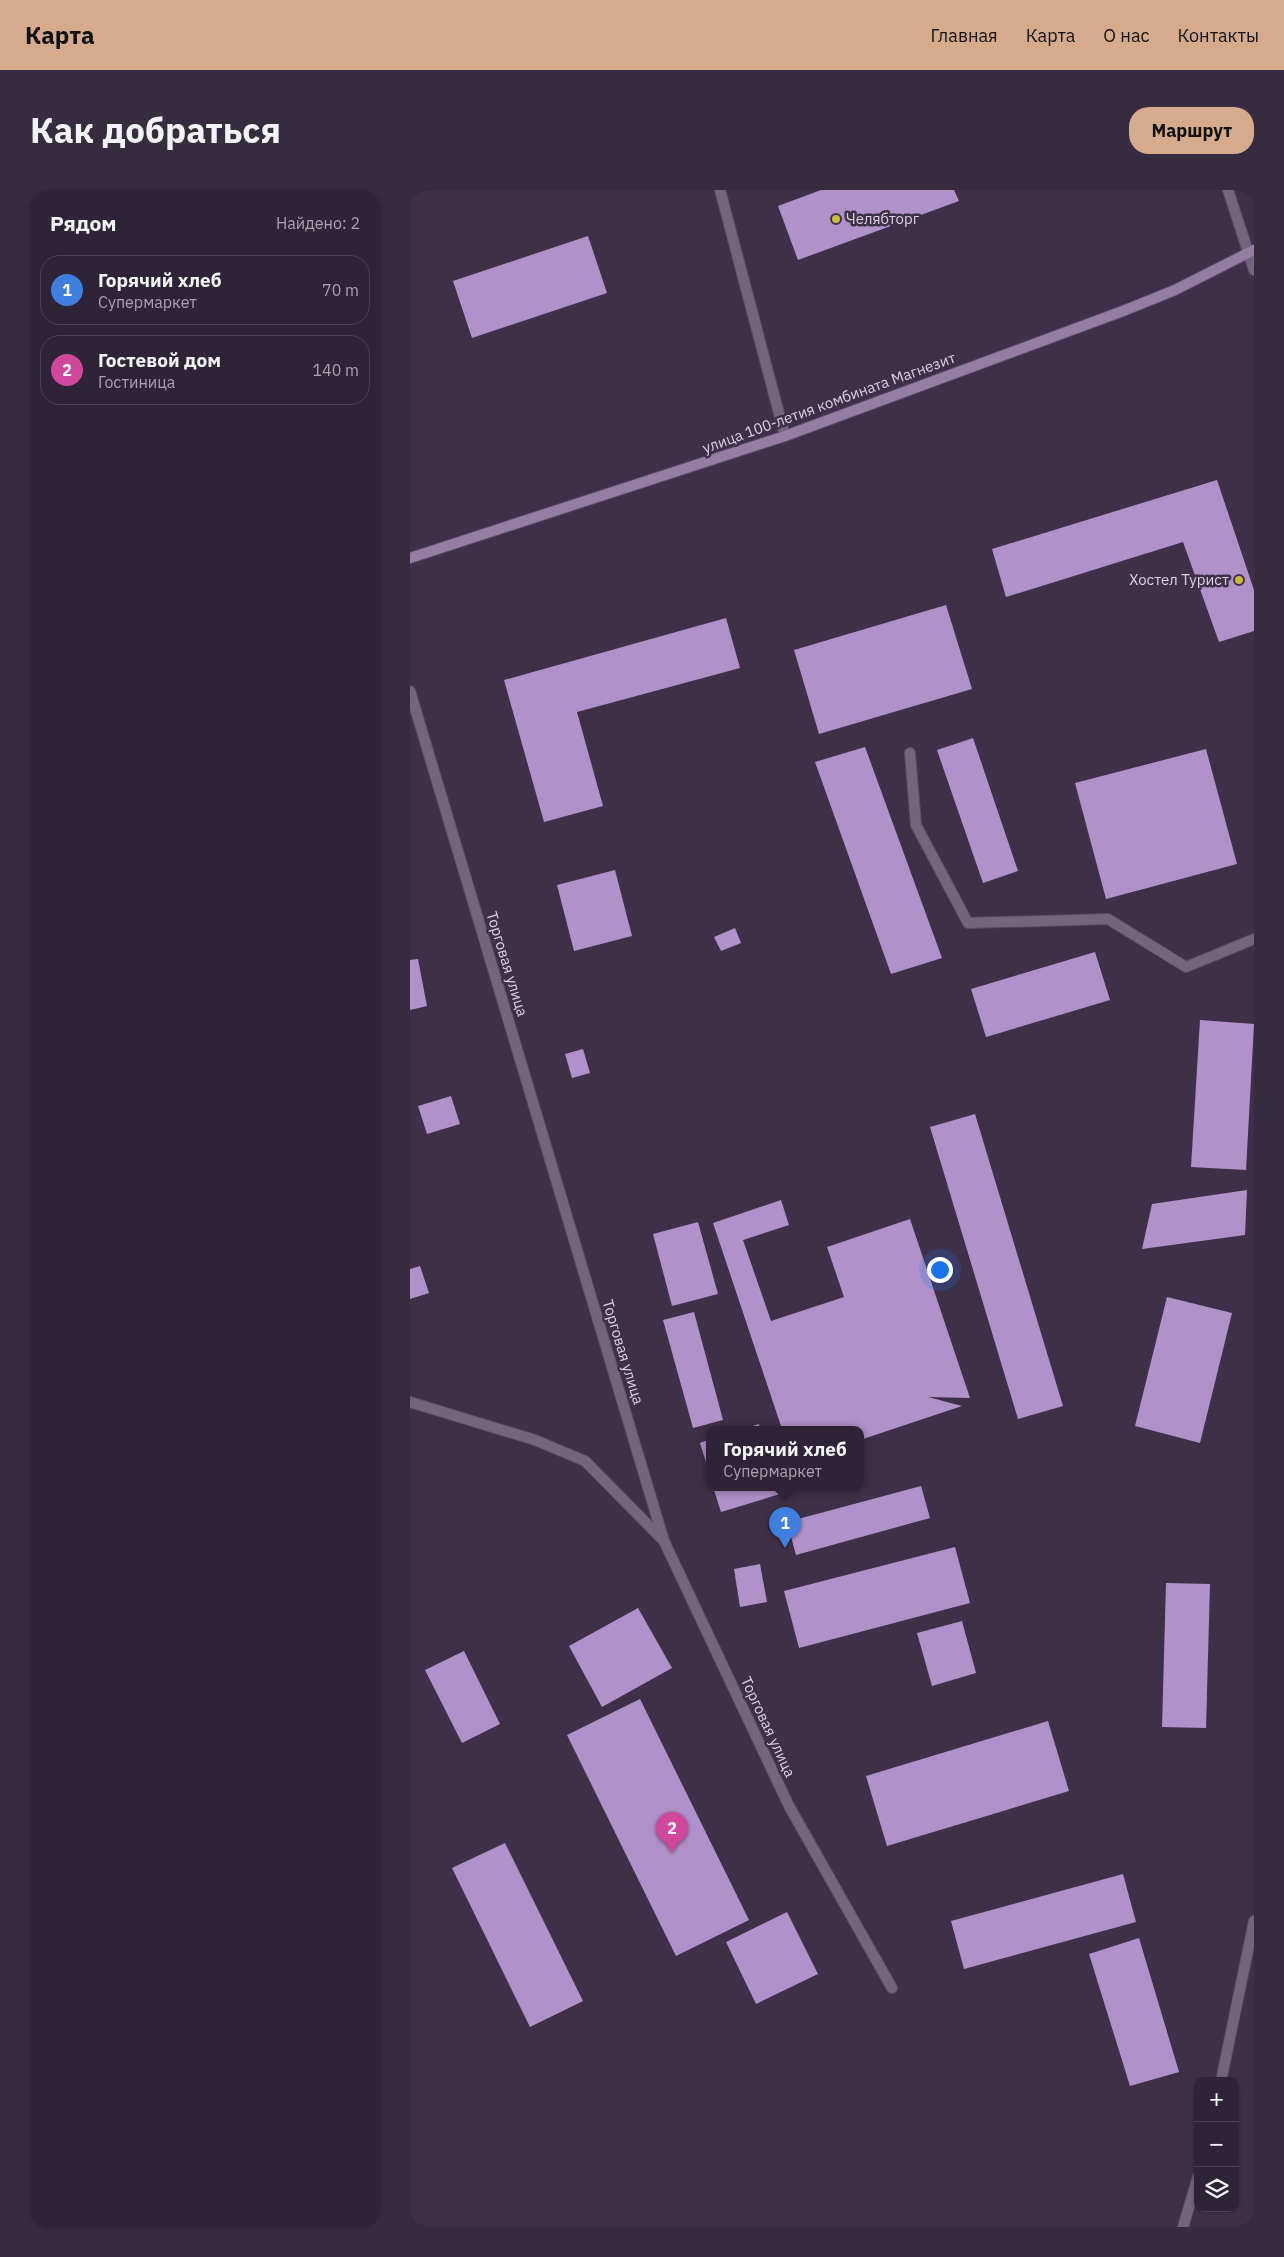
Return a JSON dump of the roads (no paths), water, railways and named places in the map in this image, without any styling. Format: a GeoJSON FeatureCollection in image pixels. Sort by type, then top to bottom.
{"type":"FeatureCollection","features":[{"type":"Feature","properties":{"kind":"street"},"geometry":{"type":"LineString","coordinates":[[720,190],[785,436]]}},
{"type":"Feature","properties":{"kind":"street"},"geometry":{"type":"LineString","coordinates":[[1228,190],[1252,251],[1254,270]]}},
{"type":"Feature","properties":{"kind":"street","name":"улица 100-летия комбината Магнезит"},"geometry":{"type":"LineString","coordinates":[[410,558],[785,436],[1123,311],[1175,290],[1252,251]]}},
{"type":"Feature","properties":{"kind":"street","name":"Торговая улица"},"geometry":{"type":"LineString","coordinates":[[410,691],[664,1541],[789,1806],[892,1988]]}},
{"type":"Feature","properties":{"kind":"street"},"geometry":{"type":"LineString","coordinates":[[910,753],[916,825],[968,923],[1108,919],[1186,967],[1254,939]]}},
{"type":"Feature","properties":{"kind":"street"},"geometry":{"type":"LineString","coordinates":[[410,1402],[535,1440],[585,1461],[664,1541]]}},
{"type":"Feature","properties":{"kind":"street"},"geometry":{"type":"LineString","coordinates":[[1222,2077],[1254,1921]]}},
{"type":"Feature","properties":{"kind":"street"},"geometry":{"type":"LineString","coordinates":[[1183,2227],[1194,2190]]}},
{"type":"Feature","properties":{"kind":"place","name":"Челябторг"},"geometry":{"type":"Point","coordinates":[836,219]}},
{"type":"Feature","properties":{"kind":"place","name":"Хостел Турист"},"geometry":{"type":"Point","coordinates":[1239,580]}},
{"type":"Feature","properties":{"kind":"place","name":"Горячий хлеб"},"geometry":{"type":"Point","coordinates":[785,1548]}},
{"type":"Feature","properties":{"kind":"place","name":"Гостевой дом"},"geometry":{"type":"Point","coordinates":[672,1853]}}]}
